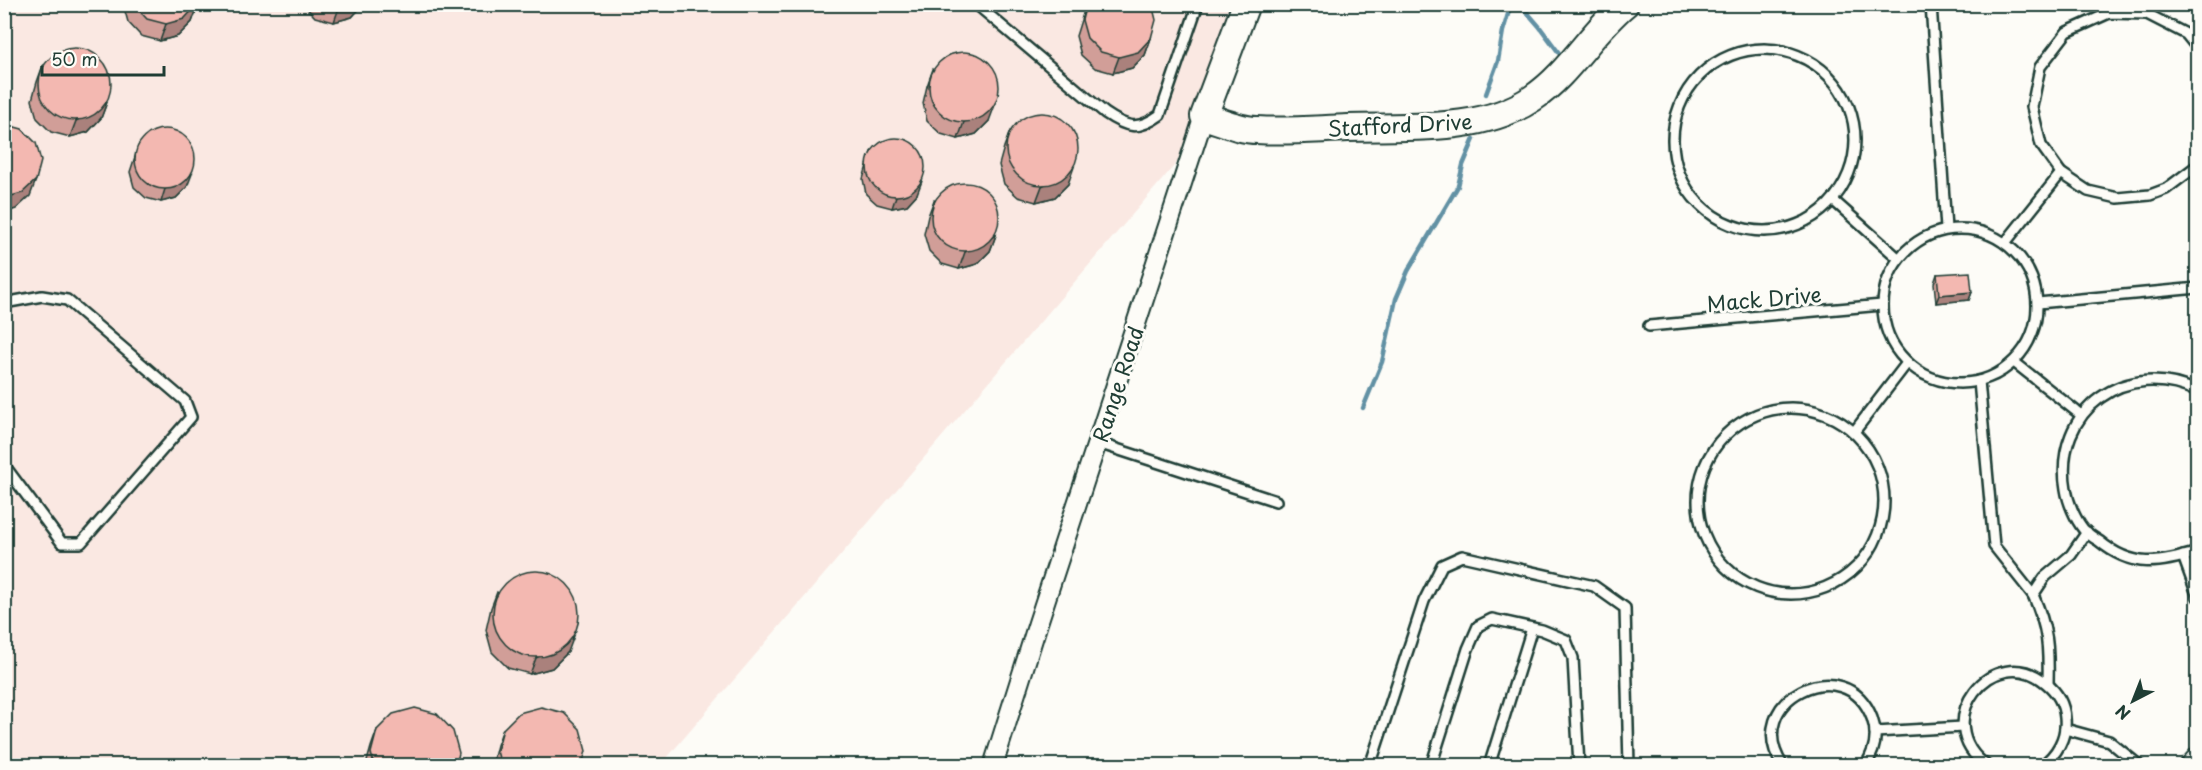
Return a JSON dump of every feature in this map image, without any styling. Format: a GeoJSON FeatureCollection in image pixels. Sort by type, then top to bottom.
{"type":"FeatureCollection","features":[{"type":"Feature","properties":{"kind":"street","name":"Range Road"},"geometry":{"type":"LineString","coordinates":[[993,765],[1204,116],[1246,4]]}},
{"type":"Feature","properties":{"kind":"street","name":"Stafford Drive"},"geometry":{"type":"LineString","coordinates":[[1204,116],[1254,130],[1478,122],[1509,112],[1534,98],[1557,78],[1609,18],[1625,4]]}},
{"type":"Feature","properties":{"kind":"street"},"geometry":{"type":"LineString","coordinates":[[2189,765],[2198,756]]}},
{"type":"Feature","properties":{"kind":"lane"},"geometry":{"type":"LineString","coordinates":[[976,4],[1105,113],[1119,123],[1133,126],[1148,124],[1160,115],[1198,4]]}},
{"type":"Feature","properties":{"kind":"lane"},"geometry":{"type":"LineString","coordinates":[[1931,4],[1946,230]]}},
{"type":"Feature","properties":{"kind":"lane"},"geometry":{"type":"LineString","coordinates":[[2198,49],[2186,34],[2147,14],[2109,13],[2067,32],[2040,67],[2032,107],[2041,145],[2061,173],[2088,190],[2118,198],[2150,195],[2166,189],[2198,165]]}},
{"type":"Feature","properties":{"kind":"lane"},"geometry":{"type":"LineString","coordinates":[[1751,49],[1786,50],[1813,62],[1836,83],[1852,112],[1856,148],[1850,175],[1834,201],[1811,220],[1779,232],[1744,230],[1715,218],[1688,192],[1676,168],[1672,139],[1678,107],[1699,75],[1725,56],[1751,49]]}},
{"type":"Feature","properties":{"kind":"lane"},"geometry":{"type":"LineString","coordinates":[[2005,243],[2061,173]]}},
{"type":"Feature","properties":{"kind":"lane"},"geometry":{"type":"LineString","coordinates":[[1834,201],[1898,258]]}},
{"type":"Feature","properties":{"kind":"lane"},"geometry":{"type":"LineString","coordinates":[[1946,230],[1980,231],[2005,243],[2018,254],[2032,277],[2038,303],[2030,340],[2014,362],[1987,379],[1960,384],[1930,378],[1907,363],[1887,332],[1882,305],[1886,282],[1898,258],[1920,239],[1946,230]]}},
{"type":"Feature","properties":{"kind":"lane"},"geometry":{"type":"LineString","coordinates":[[2038,303],[2198,288]]}},
{"type":"Feature","properties":{"kind":"lane"},"geometry":{"type":"LineString","coordinates":[[4,303],[42,296],[67,300],[185,401],[191,417],[81,543],[63,543],[4,465]]}},
{"type":"Feature","properties":{"kind":"lane","name":"Mack Drive"},"geometry":{"type":"LineString","coordinates":[[1648,326],[1882,305]]}},
{"type":"Feature","properties":{"kind":"lane"},"geometry":{"type":"LineString","coordinates":[[2014,362],[2081,416]]}},
{"type":"Feature","properties":{"kind":"lane"},"geometry":{"type":"LineString","coordinates":[[1854,432],[1907,363]]}},
{"type":"Feature","properties":{"kind":"lane"},"geometry":{"type":"LineString","coordinates":[[2198,392],[2179,383],[2151,380],[2127,384],[2107,393],[2081,416],[2069,439],[2063,472],[2068,501],[2087,532],[2111,551],[2139,561],[2165,562],[2198,552]]}},
{"type":"Feature","properties":{"kind":"lane"},"geometry":{"type":"LineString","coordinates":[[1979,381],[1994,546],[2033,595],[2044,620],[2049,652],[2048,684]]}},
{"type":"Feature","properties":{"kind":"lane"},"geometry":{"type":"LineString","coordinates":[[1800,408],[1834,418],[1854,432],[1869,449],[1882,479],[1883,523],[1865,559],[1838,583],[1807,594],[1772,593],[1742,581],[1721,564],[1706,541],[1698,515],[1701,472],[1720,439],[1756,414],[1800,408]]}},
{"type":"Feature","properties":{"kind":"lane"},"geometry":{"type":"LineString","coordinates":[[1098,443],[1276,501]]}},
{"type":"Feature","properties":{"kind":"lane"},"geometry":{"type":"LineString","coordinates":[[2033,595],[2045,578],[2071,555],[2087,532]]}},
{"type":"Feature","properties":{"kind":"lane"},"geometry":{"type":"LineString","coordinates":[[1370,765],[1424,601],[1442,565],[1462,556],[1594,586],[1625,608],[1629,765]]}},
{"type":"Feature","properties":{"kind":"lane"},"geometry":{"type":"LineString","coordinates":[[2183,556],[2198,597]]}},
{"type":"Feature","properties":{"kind":"lane"},"geometry":{"type":"LineString","coordinates":[[1431,765],[1468,649],[1478,626],[1492,619],[1532,628],[1566,640],[1573,658],[1580,765]]}},
{"type":"Feature","properties":{"kind":"lane"},"geometry":{"type":"LineString","coordinates":[[1489,765],[1532,628]]}},
{"type":"Feature","properties":{"kind":"lane"},"geometry":{"type":"LineString","coordinates":[[1987,765],[1968,746],[1963,727],[1963,716],[1969,697],[1975,689],[1991,676],[2010,671],[2040,678],[2048,684],[2060,700],[2065,729],[2058,748],[2042,765]]}},
{"type":"Feature","properties":{"kind":"lane"},"geometry":{"type":"LineString","coordinates":[[1783,765],[1773,739],[1775,719],[1779,710],[1793,695],[1811,686],[1831,685],[1850,691],[1865,705],[1874,723],[1873,752],[1865,765]]}},
{"type":"Feature","properties":{"kind":"lane"},"geometry":{"type":"LineString","coordinates":[[1875,732],[1963,727]]}},
{"type":"Feature","properties":{"kind":"lane"},"geometry":{"type":"LineString","coordinates":[[2065,729],[2109,741],[2140,765]]}},
{"type":"Feature","properties":{"kind":"shaded area"},"geometry":{"type":"Polygon","coordinates":[[[4,5],[1239,5],[1209,125],[660,766],[5,765],[4,5]]]}},
{"type":"Feature","properties":{"kind":"building"},"geometry":{"type":"Polygon","coordinates":[[[133,4],[198,4],[184,19],[166,24],[147,19],[133,4]]]}},
{"type":"Feature","properties":{"kind":"building"},"geometry":{"type":"Polygon","coordinates":[[[1086,4],[1152,4],[1156,20],[1151,38],[1138,52],[1119,57],[1101,52],[1087,38],[1082,20],[1086,4]]]}},
{"type":"Feature","properties":{"kind":"building"},"geometry":{"type":"Polygon","coordinates":[[[75,48],[89,51],[101,58],[108,70],[111,84],[108,98],[101,110],[89,117],[75,120],[61,117],[49,110],[42,98],[39,84],[42,70],[49,58],[61,51],[75,48]]]}},
{"type":"Feature","properties":{"kind":"building"},"geometry":{"type":"Polygon","coordinates":[[[964,52],[983,58],[993,68],[999,87],[993,106],[983,116],[964,122],[945,116],[935,106],[929,87],[935,68],[945,58],[964,52]]]}},
{"type":"Feature","properties":{"kind":"building"},"geometry":{"type":"Polygon","coordinates":[[[1042,113],[1062,119],[1072,129],[1078,149],[1072,169],[1062,179],[1042,185],[1022,179],[1012,169],[1006,149],[1012,129],[1022,119],[1042,113]]]}},
{"type":"Feature","properties":{"kind":"building"},"geometry":{"type":"Polygon","coordinates":[[[4,124],[22,129],[36,143],[41,161],[36,180],[22,193],[4,198],[4,124]]]}},
{"type":"Feature","properties":{"kind":"building"},"geometry":{"type":"Polygon","coordinates":[[[165,129],[186,138],[195,159],[186,180],[165,189],[144,180],[135,159],[144,138],[165,129]]]}},
{"type":"Feature","properties":{"kind":"building"},"geometry":{"type":"Polygon","coordinates":[[[896,138],[912,143],[920,151],[925,167],[920,183],[912,191],[896,196],[880,191],[872,183],[867,167],[872,151],[880,143],[896,138]]]}},
{"type":"Feature","properties":{"kind":"building"},"geometry":{"type":"Polygon","coordinates":[[[958,183],[972,183],[984,188],[994,198],[999,217],[994,236],[984,246],[972,251],[958,251],[946,246],[936,236],[931,224],[931,210],[936,198],[946,188],[958,183]]]}},
{"type":"Feature","properties":{"kind":"building"},"geometry":{"type":"Polygon","coordinates":[[[1970,272],[1972,292],[1939,295],[1937,274],[1970,272]]]}},
{"type":"Feature","properties":{"kind":"building"},"geometry":{"type":"Polygon","coordinates":[[[536,571],[553,574],[567,583],[576,597],[579,614],[576,631],[567,645],[553,654],[536,657],[519,654],[505,645],[496,631],[493,614],[496,597],[505,583],[519,574],[536,571]]]}},
{"type":"Feature","properties":{"kind":"building"},"geometry":{"type":"Polygon","coordinates":[[[541,707],[564,713],[580,729],[586,751],[582,765],[501,765],[497,751],[503,729],[519,713],[541,707]]]}},
{"type":"Feature","properties":{"kind":"building"},"geometry":{"type":"Polygon","coordinates":[[[415,708],[437,714],[453,731],[459,753],[456,765],[374,765],[371,753],[377,730],[393,714],[415,708]]]}},
{"type":"Feature","properties":{"kind":"waterway"},"geometry":{"type":"LineString","coordinates":[[1486,94],[1498,61],[1511,4]]}},
{"type":"Feature","properties":{"kind":"waterway"},"geometry":{"type":"LineString","coordinates":[[1520,4],[1562,57]]}},
{"type":"Feature","properties":{"kind":"waterway"},"geometry":{"type":"LineString","coordinates":[[1363,408],[1382,362],[1396,299],[1408,271],[1458,186],[1463,165],[1474,139]]}},
{"type":"Feature","properties":{"kind":"waterway"},"geometry":{"type":"LineString","coordinates":[[4,757],[14,766]]}}]}
